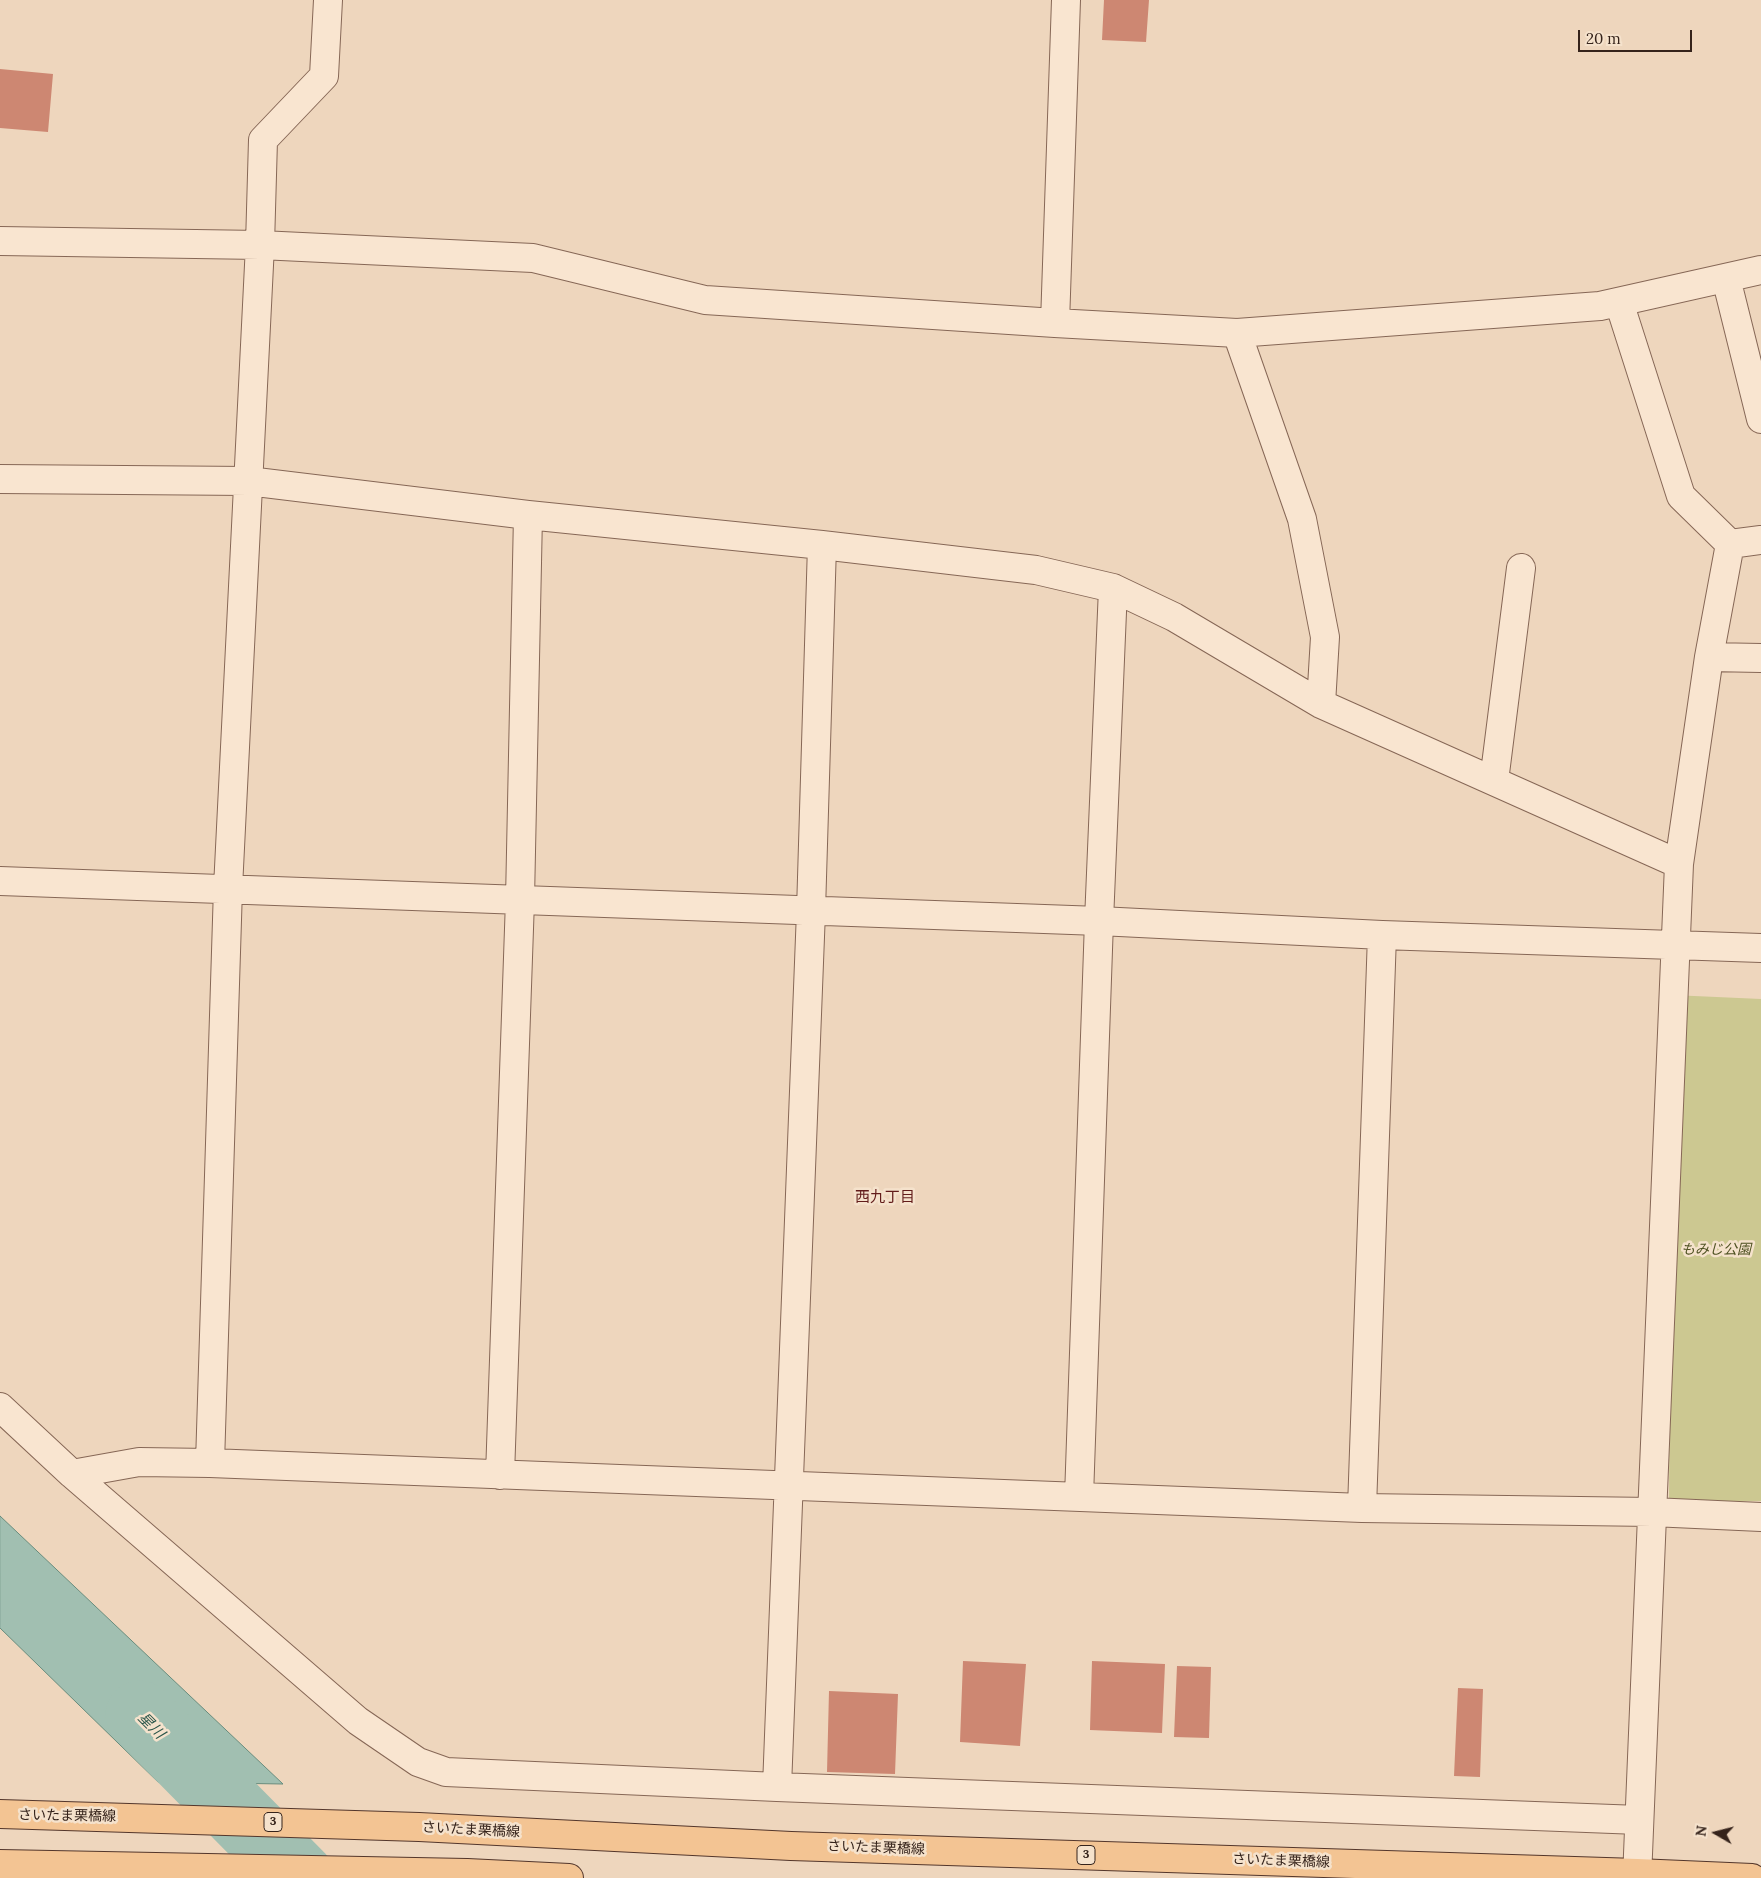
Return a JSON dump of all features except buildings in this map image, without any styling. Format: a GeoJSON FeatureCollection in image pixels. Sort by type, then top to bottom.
{"type":"FeatureCollection","features":[{"type":"Feature","properties":{"kind":"main road","name":"さいたま栗橋線"},"geometry":{"type":"LineString","coordinates":[[0,1814],[419,1827],[811,1846],[1752,1878]]}},
{"type":"Feature","properties":{"kind":"main road"},"geometry":{"type":"LineString","coordinates":[[0,1864],[467,1873],[569,1878]]}},
{"type":"Feature","properties":{"kind":"street"},"geometry":{"type":"LineString","coordinates":[[210,1463],[228,888],[260,245],[263,140],[324,76],[328,0]]}},
{"type":"Feature","properties":{"kind":"street"},"geometry":{"type":"LineString","coordinates":[[1055,323],[1066,0]]}},
{"type":"Feature","properties":{"kind":"street"},"geometry":{"type":"LineString","coordinates":[[0,241],[260,245],[533,258],[705,300],[1237,333],[1600,306],[1761,270]]}},
{"type":"Feature","properties":{"kind":"street"},"geometry":{"type":"LineString","coordinates":[[1726,278],[1761,418]]}},
{"type":"Feature","properties":{"kind":"street"},"geometry":{"type":"LineString","coordinates":[[1619,302],[1681,496],[1730,544]]}},
{"type":"Feature","properties":{"kind":"street"},"geometry":{"type":"LineString","coordinates":[[1237,333],[1302,519],[1325,637],[1321,704]]}},
{"type":"Feature","properties":{"kind":"street"},"geometry":{"type":"LineString","coordinates":[[0,478],[248,481],[528,515],[822,545],[1036,570],[1113,588],[1174,617],[1321,704],[1679,864]]}},
{"type":"Feature","properties":{"kind":"street"},"geometry":{"type":"LineString","coordinates":[[500,1475],[520,900],[528,515]]}},
{"type":"Feature","properties":{"kind":"street"},"geometry":{"type":"LineString","coordinates":[[1730,544],[1761,540]]}},
{"type":"Feature","properties":{"kind":"street"},"geometry":{"type":"LineString","coordinates":[[1637,1875],[1679,864],[1709,657],[1730,544]]}},
{"type":"Feature","properties":{"kind":"street"},"geometry":{"type":"LineString","coordinates":[[777,1787],[811,911],[822,545]]}},
{"type":"Feature","properties":{"kind":"street"},"geometry":{"type":"LineString","coordinates":[[1494,782],[1520,568]]}},
{"type":"Feature","properties":{"kind":"street"},"geometry":{"type":"LineString","coordinates":[[1079,1497],[1099,921],[1113,588]]}},
{"type":"Feature","properties":{"kind":"street"},"geometry":{"type":"LineString","coordinates":[[1709,657],[1761,658]]}},
{"type":"Feature","properties":{"kind":"street"},"geometry":{"type":"LineString","coordinates":[[0,881],[1099,921],[1382,935],[1761,948]]}},
{"type":"Feature","properties":{"kind":"street"},"geometry":{"type":"LineString","coordinates":[[1362,1508],[1382,935]]}},
{"type":"Feature","properties":{"kind":"street"},"geometry":{"type":"LineString","coordinates":[[0,1407],[72,1474],[358,1721],[418,1762],[446,1772],[777,1787],[1639,1820]]}},
{"type":"Feature","properties":{"kind":"street"},"geometry":{"type":"LineString","coordinates":[[72,1474],[139,1462],[210,1463],[1362,1508],[1652,1512],[1761,1517]]}},
{"type":"Feature","properties":{"kind":"green space","name":"もみじ公園"},"geometry":{"type":"Polygon","coordinates":[[[1672,995],[1761,999],[1761,1501],[1669,1502],[1672,995]]]}},
{"type":"Feature","properties":{"kind":"water"},"geometry":{"type":"Polygon","coordinates":[[[0,1516],[283,1784],[158,1782],[0,1628],[0,1516]]]}},
{"type":"Feature","properties":{"kind":"waterway","name":"星川"},"geometry":{"type":"LineString","coordinates":[[140,1715],[301,1878]]}},
{"type":"Feature","properties":{"kind":"district","name":"西九丁目"},"geometry":{"type":"Point","coordinates":[885,1198]}}]}
